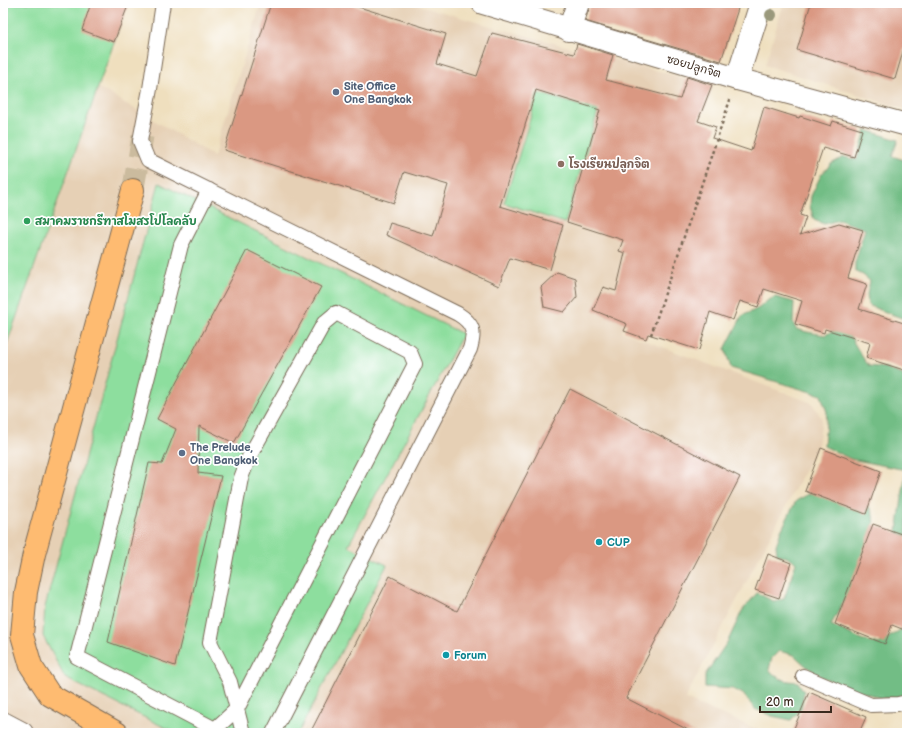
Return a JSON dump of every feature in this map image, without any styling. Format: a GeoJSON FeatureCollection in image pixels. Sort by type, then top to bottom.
{"type":"FeatureCollection","features":[{"type":"Feature","properties":{"kind":"highway"},"geometry":{"type":"LineString","coordinates":[[117,733],[50,695],[31,666],[22,635],[26,592],[34,554],[133,190]]}},
{"type":"Feature","properties":{"kind":"street","name":"ซอยปลูกจิต"},"geometry":{"type":"LineString","coordinates":[[483,3],[569,30],[737,79],[907,125]]}},
{"type":"Feature","properties":{"kind":"street"},"geometry":{"type":"LineString","coordinates":[[569,30],[578,3]]}},
{"type":"Feature","properties":{"kind":"street"},"geometry":{"type":"LineString","coordinates":[[737,79],[761,3]]}},
{"type":"Feature","properties":{"kind":"street"},"geometry":{"type":"LineString","coordinates":[[3,723],[22,733]]}},
{"type":"Feature","properties":{"kind":"lane"},"geometry":{"type":"LineString","coordinates":[[163,3],[150,89],[140,141],[148,160],[458,314],[467,320],[472,328],[473,338],[470,349],[273,733]]}},
{"type":"Feature","properties":{"kind":"lane"},"geometry":{"type":"LineString","coordinates":[[209,190],[181,245],[77,657],[215,729],[237,709],[416,364],[410,352],[336,313],[324,323],[249,457],[241,478],[210,642],[230,682],[237,709],[243,733]]}},
{"type":"Feature","properties":{"kind":"lane"},"geometry":{"type":"LineString","coordinates":[[803,676],[871,705],[898,704],[907,702]]}},
{"type":"Feature","properties":{"kind":"path"},"geometry":{"type":"LineString","coordinates":[[651,335],[737,79]]}},
{"type":"Feature","properties":{"kind":"shaded area"},"geometry":{"type":"Polygon","coordinates":[[[261,3],[412,3],[483,24],[714,86],[655,242],[637,297],[622,332],[812,403],[822,419],[818,445],[685,699],[766,733],[3,733],[3,355],[98,87],[214,156],[261,3]]]}},
{"type":"Feature","properties":{"kind":"shaded area"},"geometry":{"type":"Polygon","coordinates":[[[784,3],[907,3],[907,110],[765,65],[784,3]]]}},
{"type":"Feature","properties":{"kind":"green space","name":"สมาคมราชกรีฑาสโมสรโปโลคลับ"},"geometry":{"type":"Polygon","coordinates":[[[3,3],[128,3],[3,355],[3,3]]]}},
{"type":"Feature","properties":{"kind":"green space"},"geometry":{"type":"Polygon","coordinates":[[[538,93],[598,111],[565,223],[504,203],[538,93]]]}},
{"type":"Feature","properties":{"kind":"green space"},"geometry":{"type":"Polygon","coordinates":[[[866,130],[898,140],[892,156],[907,161],[907,320],[868,305],[867,294],[870,281],[855,271],[855,263],[865,229],[839,220],[824,224],[814,220],[810,206],[811,196],[821,175],[831,164],[844,157],[857,160],[866,130]]]}},
{"type":"Feature","properties":{"kind":"green space"},"geometry":{"type":"Polygon","coordinates":[[[159,183],[463,334],[348,546],[387,565],[298,733],[176,733],[65,678],[43,636],[45,607],[159,183]]]}},
{"type":"Feature","properties":{"kind":"green space"},"geometry":{"type":"Polygon","coordinates":[[[775,297],[794,302],[793,323],[796,329],[825,335],[833,331],[846,330],[869,366],[886,368],[903,375],[907,392],[907,536],[897,532],[906,470],[851,459],[824,446],[827,412],[821,395],[731,368],[725,349],[742,316],[759,308],[767,301],[775,297]]]}},
{"type":"Feature","properties":{"kind":"green space"},"geometry":{"type":"Polygon","coordinates":[[[812,492],[867,502],[873,515],[874,529],[870,551],[831,625],[863,640],[879,644],[900,630],[907,628],[907,698],[881,698],[840,685],[822,677],[807,667],[794,655],[779,651],[772,658],[769,669],[775,676],[798,682],[804,692],[801,709],[791,720],[772,716],[755,709],[743,694],[733,689],[705,687],[705,675],[728,641],[742,611],[757,593],[773,601],[784,599],[796,563],[792,559],[777,554],[776,545],[781,531],[796,501],[812,492]]]}},
{"type":"Feature","properties":{"kind":"building"},"geometry":{"type":"Polygon","coordinates":[[[91,3],[129,3],[114,42],[82,30],[91,3]]]}},
{"type":"Feature","properties":{"kind":"building"},"geometry":{"type":"Polygon","coordinates":[[[271,3],[346,3],[446,34],[437,64],[477,76],[492,33],[574,54],[577,44],[613,55],[606,80],[680,99],[687,77],[712,85],[698,121],[716,127],[712,138],[751,151],[764,107],[831,126],[833,121],[862,130],[854,157],[823,148],[800,215],[806,217],[800,235],[839,223],[863,230],[848,278],[867,284],[859,309],[907,324],[907,371],[866,358],[870,343],[825,329],[824,333],[795,324],[802,301],[764,289],[758,307],[740,301],[733,320],[710,312],[699,350],[648,334],[646,339],[624,331],[627,324],[593,310],[603,287],[616,291],[625,253],[619,251],[623,240],[567,222],[600,110],[536,90],[500,206],[563,225],[550,270],[510,258],[499,286],[386,235],[390,223],[433,236],[448,185],[404,172],[394,203],[224,150],[271,3]]]}},
{"type":"Feature","properties":{"kind":"building"},"geometry":{"type":"Polygon","coordinates":[[[591,3],[738,3],[738,9],[721,61],[585,21],[591,3]]]}},
{"type":"Feature","properties":{"kind":"building"},"geometry":{"type":"Polygon","coordinates":[[[811,3],[907,3],[907,38],[895,79],[797,50],[811,3]]]}},
{"type":"Feature","properties":{"kind":"building","name":"The Prelude, One Bangkok"},"geometry":{"type":"Polygon","coordinates":[[[247,250],[321,287],[234,443],[199,426],[198,473],[221,476],[175,666],[108,642],[149,463],[162,464],[176,429],[157,419],[247,250]]]}},
{"type":"Feature","properties":{"kind":"building"},"geometry":{"type":"Polygon","coordinates":[[[557,272],[575,278],[577,297],[564,312],[544,307],[541,287],[557,272]]]}},
{"type":"Feature","properties":{"kind":"building","name":"CUP"},"geometry":{"type":"Polygon","coordinates":[[[570,389],[740,477],[626,698],[694,733],[310,733],[390,576],[457,611],[570,389]]]}},
{"type":"Feature","properties":{"kind":"building"},"geometry":{"type":"Polygon","coordinates":[[[821,448],[881,471],[866,514],[805,491],[821,448]]]}},
{"type":"Feature","properties":{"kind":"building"},"geometry":{"type":"Polygon","coordinates":[[[873,524],[907,536],[907,631],[892,625],[885,644],[835,624],[873,524]]]}},
{"type":"Feature","properties":{"kind":"building"},"geometry":{"type":"Polygon","coordinates":[[[768,554],[791,563],[779,598],[755,590],[768,554]]]}},
{"type":"Feature","properties":{"kind":"building"},"geometry":{"type":"Polygon","coordinates":[[[809,692],[866,717],[859,733],[792,733],[809,692]]]}},
{"type":"Feature","properties":{"kind":"tunnel"},"geometry":{"type":"LineString","coordinates":[[133,190],[144,128]]}},
{"type":"Feature","properties":{"kind":"place","name":"Site Office One Bangkok"},"geometry":{"type":"Point","coordinates":[336,92]}},
{"type":"Feature","properties":{"kind":"place","name":"โรงเรียนปลูกจิต"},"geometry":{"type":"Point","coordinates":[561,164]}},
{"type":"Feature","properties":{"kind":"place","name":"สมาคมราชกรีฑาสโมสรโปโลคลับ"},"geometry":{"type":"Point","coordinates":[27,221]}},
{"type":"Feature","properties":{"kind":"place","name":"The Prelude, One Bangkok"},"geometry":{"type":"Point","coordinates":[182,453]}},
{"type":"Feature","properties":{"kind":"place","name":"CUP"},"geometry":{"type":"Point","coordinates":[599,542]}},
{"type":"Feature","properties":{"kind":"place","name":"Forum"},"geometry":{"type":"Point","coordinates":[446,655]}}]}
